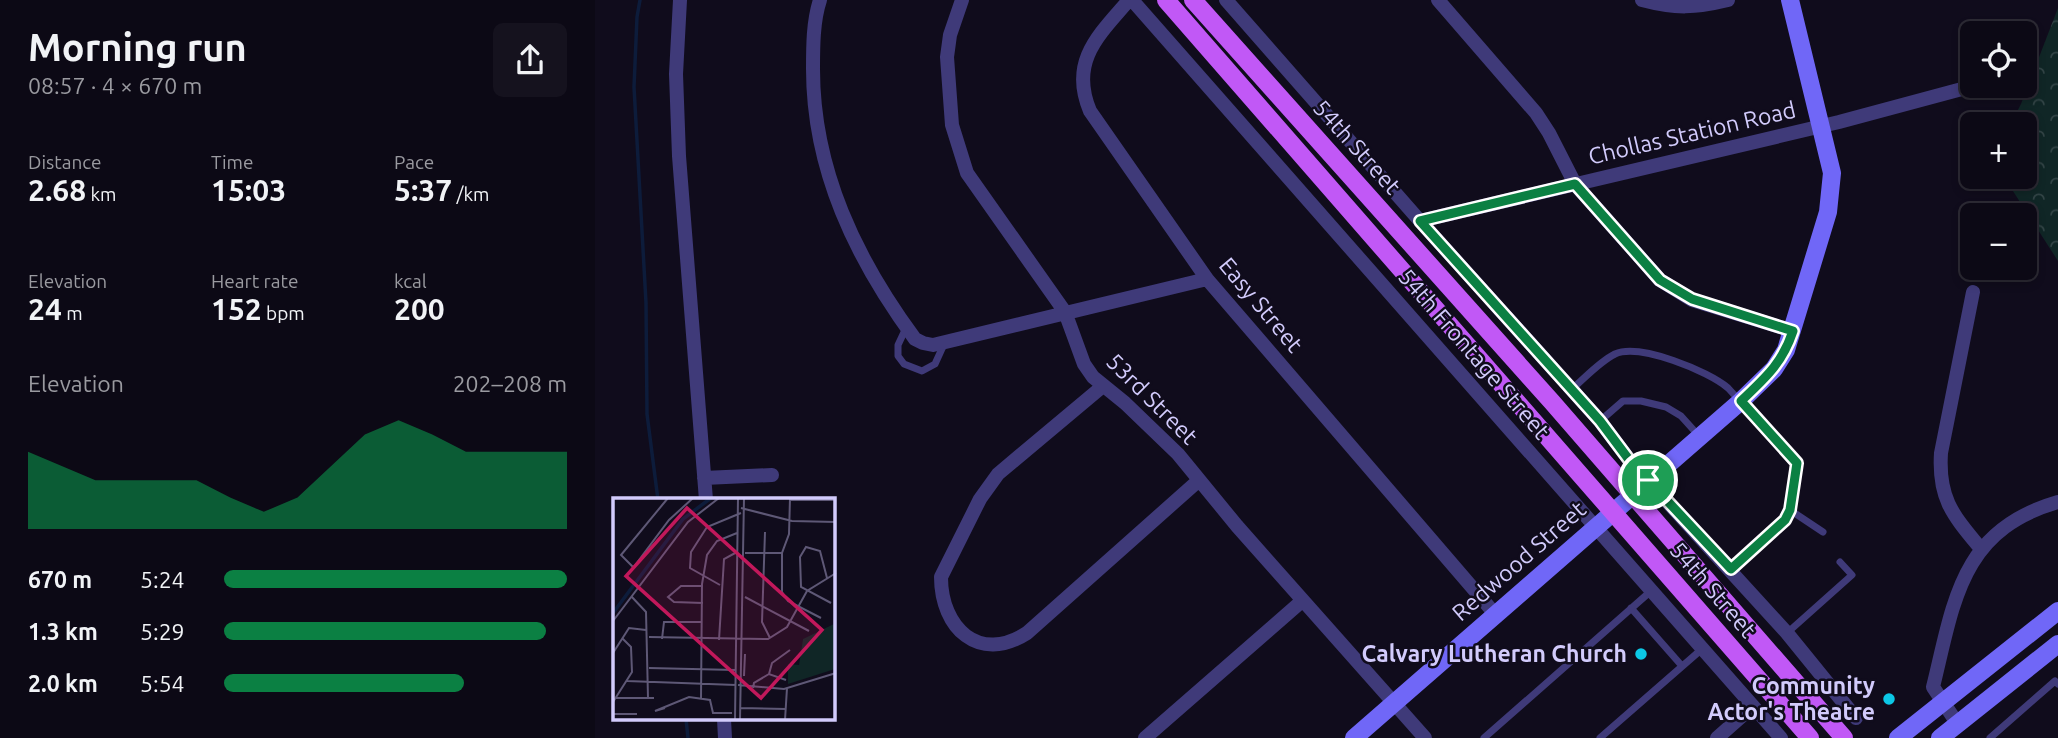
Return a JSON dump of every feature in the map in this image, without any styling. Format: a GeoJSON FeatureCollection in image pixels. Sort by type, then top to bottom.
{"type":"FeatureCollection","features":[{"type":"Feature","properties":{"kind":"main road","name":"54th Street"},"geometry":{"type":"LineString","coordinates":[[1166,0],[1810,738]]}},
{"type":"Feature","properties":{"kind":"main road","name":"54th Street"},"geometry":{"type":"LineString","coordinates":[[1193,0],[1845,738]]}},
{"type":"Feature","properties":{"kind":"street"},"geometry":{"type":"LineString","coordinates":[[680,0],[676,74],[679,156],[706,498]]}},
{"type":"Feature","properties":{"kind":"street"},"geometry":{"type":"LineString","coordinates":[[820,0],[814,32],[813,83],[816,122],[824,160],[836,201],[854,241],[915,339],[933,345],[1207,279]]}},
{"type":"Feature","properties":{"kind":"street","name":"53rd Street"},"geometry":{"type":"LineString","coordinates":[[962,0],[950,35],[947,57],[952,125],[967,173],[1065,312],[1084,364],[1093,377],[1125,402],[1178,454],[1198,481],[1302,601],[1425,738]]}},
{"type":"Feature","properties":{"kind":"street","name":"Easy Street"},"geometry":{"type":"LineString","coordinates":[[1131,0],[1101,33],[1089,52],[1083,74],[1086,102],[1095,120],[1207,279],[1495,614]]}},
{"type":"Feature","properties":{"kind":"street","name":"54th Frontage Street"},"geometry":{"type":"LineString","coordinates":[[1131,0],[1780,738]]}},
{"type":"Feature","properties":{"kind":"street","name":"54th Frontage Street"},"geometry":{"type":"LineString","coordinates":[[1226,0],[1600,421],[1630,461],[1731,569],[1856,718]]}},
{"type":"Feature","properties":{"kind":"street"},"geometry":{"type":"LineString","coordinates":[[1437,0],[1536,113],[1575,184],[1660,280],[1692,299],[1793,331]]}},
{"type":"Feature","properties":{"kind":"street"},"geometry":{"type":"LineString","coordinates":[[1642,0],[1670,7],[1699,7],[1728,0]]}},
{"type":"Feature","properties":{"kind":"street","name":"Redwood Street"},"geometry":{"type":"LineString","coordinates":[[1354,738],[1741,401],[1774,369],[1786,351],[1828,212],[1832,173],[1790,0]]}},
{"type":"Feature","properties":{"kind":"street","name":"Chollas Station Road"},"geometry":{"type":"LineString","coordinates":[[1420,221],[1820,127],[1960,89]]}},
{"type":"Feature","properties":{"kind":"street"},"geometry":{"type":"LineString","coordinates":[[1973,292],[1941,453],[1940,471],[1950,511],[1981,549]]}},
{"type":"Feature","properties":{"kind":"street"},"geometry":{"type":"LineString","coordinates":[[1103,386],[997,474],[980,499],[941,577],[946,608],[961,632],[977,641],[996,645],[1021,637],[1198,481]]}},
{"type":"Feature","properties":{"kind":"street"},"geometry":{"type":"LineString","coordinates":[[704,478],[772,475]]}},
{"type":"Feature","properties":{"kind":"street"},"geometry":{"type":"LineString","coordinates":[[1958,723],[1933,687],[1957,593],[1966,571],[1981,549],[2006,526],[2037,508],[2058,502]]}},
{"type":"Feature","properties":{"kind":"street"},"geometry":{"type":"LineString","coordinates":[[1145,738],[1302,601]]}},
{"type":"Feature","properties":{"kind":"street"},"geometry":{"type":"LineString","coordinates":[[1898,738],[2058,611]]}},
{"type":"Feature","properties":{"kind":"street"},"geometry":{"type":"LineString","coordinates":[[1940,738],[2058,644]]}},
{"type":"Feature","properties":{"kind":"street"},"geometry":{"type":"LineString","coordinates":[[1717,738],[1752,707]]}},
{"type":"Feature","properties":{"kind":"street"},"geometry":{"type":"LineString","coordinates":[[724,720],[725,738]]}},
{"type":"Feature","properties":{"kind":"lane"},"geometry":{"type":"LineString","coordinates":[[907,327],[898,345],[898,356],[904,364],[922,371],[935,364],[945,342]]}},
{"type":"Feature","properties":{"kind":"lane"},"geometry":{"type":"LineString","coordinates":[[1572,390],[1616,354],[1640,352],[1697,369],[1720,381],[1797,463],[1790,510],[1785,520],[1731,569]]}},
{"type":"Feature","properties":{"kind":"lane"},"geometry":{"type":"LineString","coordinates":[[1600,421],[1623,401],[1641,401],[1666,407],[1681,416],[1700,437]]}},
{"type":"Feature","properties":{"kind":"lane"},"geometry":{"type":"LineString","coordinates":[[1790,510],[1823,532]]}},
{"type":"Feature","properties":{"kind":"lane"},"geometry":{"type":"LineString","coordinates":[[1787,633],[1852,575],[1840,562]]}},
{"type":"Feature","properties":{"kind":"lane"},"geometry":{"type":"LineString","coordinates":[[1484,738],[1651,591]]}},
{"type":"Feature","properties":{"kind":"lane"},"geometry":{"type":"LineString","coordinates":[[1632,608],[1682,666]]}},
{"type":"Feature","properties":{"kind":"lane"},"geometry":{"type":"LineString","coordinates":[[1600,738],[1702,649]]}},
{"type":"Feature","properties":{"kind":"lane"},"geometry":{"type":"LineString","coordinates":[[1990,738],[2055,681],[2058,684]]}},
{"type":"Feature","properties":{"kind":"green space"},"geometry":{"type":"Polygon","coordinates":[[[2058,8],[2058,261],[2037,228],[2037,203],[2021,203],[2012,189],[2037,189],[2037,112],[2017,112],[2023,98],[2037,98],[2037,62],[2058,8]]]}},
{"type":"Feature","properties":{"kind":"waterway"},"geometry":{"type":"LineString","coordinates":[[640,0],[634,87],[646,303],[647,414],[658,498]]}},
{"type":"Feature","properties":{"kind":"waterway"},"geometry":{"type":"LineString","coordinates":[[686,720],[688,738]]}},
{"type":"Feature","properties":{"kind":"place","name":"Calvary Lutheran Church"},"geometry":{"type":"Point","coordinates":[1641,654]}},
{"type":"Feature","properties":{"kind":"place","name":"Community Actor's Theatre"},"geometry":{"type":"Point","coordinates":[1889,699]}},
{"type":"Feature","properties":{"kind":"route"},"geometry":{"type":"LineString","coordinates":[[1575,184],[1660,280],[1692,299],[1793,331],[1786,351],[1774,369],[1741,401],[1797,463],[1790,510],[1785,520],[1731,569],[1648,480],[1600,421],[1420,221],[1575,184]]}}]}
